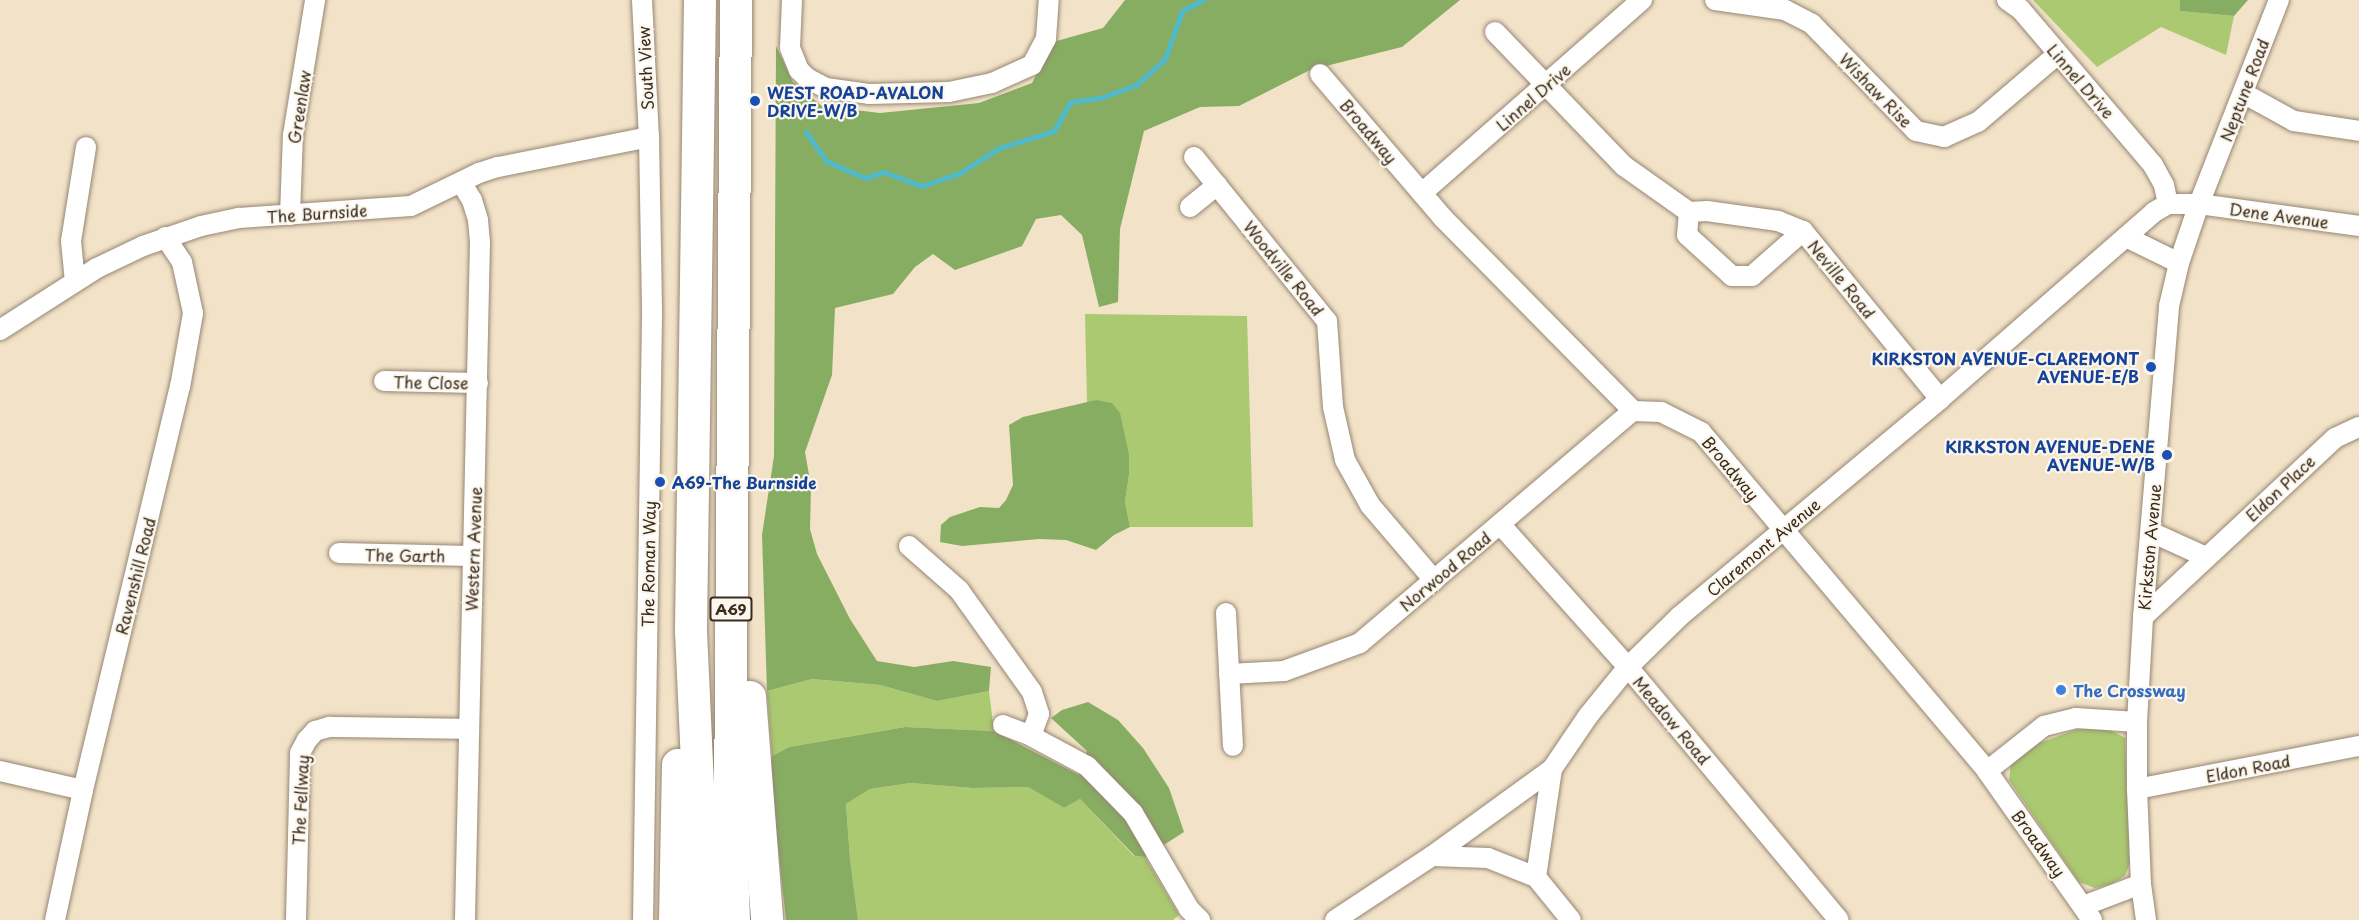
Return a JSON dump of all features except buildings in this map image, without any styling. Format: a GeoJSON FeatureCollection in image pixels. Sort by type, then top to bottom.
{"type":"FeatureCollection","features":[{"type":"Feature","properties":{"kind":"highway","name":"A69"},"geometry":{"type":"LineString","coordinates":[[700,0],[691,631],[704,920]]}},
{"type":"Feature","properties":{"kind":"highway","name":"A69"},"geometry":{"type":"LineString","coordinates":[[734,920],[730,809],[736,0]]}},
{"type":"Feature","properties":{"kind":"highway"},"geometry":{"type":"LineString","coordinates":[[732,297],[749,688],[767,920]]}},
{"type":"Feature","properties":{"kind":"highway"},"geometry":{"type":"LineString","coordinates":[[675,920],[678,740],[691,631]]}},
{"type":"Feature","properties":{"kind":"street","name":"Greenlaw"},"geometry":{"type":"LineString","coordinates":[[290,214],[293,135],[315,0]]}},
{"type":"Feature","properties":{"kind":"street","name":"South View"},"geometry":{"type":"LineString","coordinates":[[642,0],[649,136]]}},
{"type":"Feature","properties":{"kind":"street"},"geometry":{"type":"LineString","coordinates":[[792,0],[790,48],[800,70],[807,78],[826,88],[869,94],[949,92],[992,82],[1032,65],[1046,39],[1048,0]]}},
{"type":"Feature","properties":{"kind":"street","name":"Linnel Drive"},"geometry":{"type":"LineString","coordinates":[[1422,193],[1548,85],[1642,0]]}},
{"type":"Feature","properties":{"kind":"street","name":"Wishaw Rise"},"geometry":{"type":"LineString","coordinates":[[1715,0],[1757,4],[1785,10],[1812,24],[1916,131],[1944,136],[1978,122],[2058,54]]}},
{"type":"Feature","properties":{"kind":"street","name":"Linnel Drive"},"geometry":{"type":"LineString","coordinates":[[2007,0],[2020,9],[2153,165],[2164,184],[2168,204]]}},
{"type":"Feature","properties":{"kind":"street","name":"Neptune Road"},"geometry":{"type":"LineString","coordinates":[[2209,180],[2279,0]]}},
{"type":"Feature","properties":{"kind":"street"},"geometry":{"type":"LineString","coordinates":[[1495,32],[1624,166],[1689,212],[1687,235],[1732,276],[1752,276],[1803,231]]}},
{"type":"Feature","properties":{"kind":"street","name":"Broadway"},"geometry":{"type":"LineString","coordinates":[[1320,74],[1443,218],[1633,411],[1661,412],[1701,432],[1987,771],[2088,913]]}},
{"type":"Feature","properties":{"kind":"street"},"geometry":{"type":"LineString","coordinates":[[2243,93],[2294,121],[2359,131]]}},
{"type":"Feature","properties":{"kind":"street","name":"The Burnside"},"geometry":{"type":"LineString","coordinates":[[0,330],[117,258],[165,237],[201,226],[239,218],[411,206],[498,167],[649,136]]}},
{"type":"Feature","properties":{"kind":"street","name":"The Roman Way"},"geometry":{"type":"LineString","coordinates":[[643,920],[652,316],[649,136]]}},
{"type":"Feature","properties":{"kind":"street"},"geometry":{"type":"LineString","coordinates":[[75,282],[71,241],[86,147]]}},
{"type":"Feature","properties":{"kind":"street","name":"Woodville Road"},"geometry":{"type":"LineString","coordinates":[[1194,158],[1327,321],[1333,407],[1345,460],[1370,505],[1434,580]]}},
{"type":"Feature","properties":{"kind":"street","name":"Kirkston Avenue"},"geometry":{"type":"LineString","coordinates":[[2146,920],[2137,789],[2138,722],[2143,617],[2169,306],[2179,263],[2209,180]]}},
{"type":"Feature","properties":{"kind":"street","name":"Western Avenue"},"geometry":{"type":"LineString","coordinates":[[461,182],[472,200],[478,220],[478,383],[472,556],[465,920]]}},
{"type":"Feature","properties":{"kind":"street"},"geometry":{"type":"LineString","coordinates":[[1190,207],[1217,185]]}},
{"type":"Feature","properties":{"kind":"street","name":"Dene Avenue"},"geometry":{"type":"LineString","coordinates":[[2168,204],[2199,204],[2359,226]]}},
{"type":"Feature","properties":{"kind":"street","name":"Claremont Avenue"},"geometry":{"type":"LineString","coordinates":[[1335,920],[1432,855],[1552,769],[1588,716],[1628,667],[1680,616],[1940,399],[2154,212],[2168,204]]}},
{"type":"Feature","properties":{"kind":"street","name":"Neville Road"},"geometry":{"type":"LineString","coordinates":[[1689,212],[1707,211],[1778,221],[1803,231],[1940,399]]}},
{"type":"Feature","properties":{"kind":"street","name":"Ravenshill Road"},"geometry":{"type":"LineString","coordinates":[[55,920],[83,790],[180,387],[193,313],[182,262],[165,237]]}},
{"type":"Feature","properties":{"kind":"street"},"geometry":{"type":"LineString","coordinates":[[2126,237],[2179,263]]}},
{"type":"Feature","properties":{"kind":"street","name":"The Close"},"geometry":{"type":"LineString","coordinates":[[384,381],[478,383]]}},
{"type":"Feature","properties":{"kind":"street","name":"Norwood Road"},"geometry":{"type":"LineString","coordinates":[[1229,674],[1284,671],[1360,643],[1633,411]]}},
{"type":"Feature","properties":{"kind":"street","name":"Eldon Place"},"geometry":{"type":"LineString","coordinates":[[2143,617],[2335,438],[2359,427]]}},
{"type":"Feature","properties":{"kind":"street","name":"Meadow Road"},"geometry":{"type":"LineString","coordinates":[[1500,524],[1628,667],[1839,920]]}},
{"type":"Feature","properties":{"kind":"street"},"geometry":{"type":"LineString","coordinates":[[2151,532],[2206,557]]}},
{"type":"Feature","properties":{"kind":"street"},"geometry":{"type":"LineString","coordinates":[[909,546],[959,590],[1032,692],[1039,714],[1031,736]]}},
{"type":"Feature","properties":{"kind":"street","name":"The Garth"},"geometry":{"type":"LineString","coordinates":[[339,553],[472,556]]}},
{"type":"Feature","properties":{"kind":"street"},"geometry":{"type":"LineString","coordinates":[[1226,613],[1233,746]]}},
{"type":"Feature","properties":{"kind":"street"},"geometry":{"type":"LineString","coordinates":[[1987,771],[2044,726],[2076,718],[2138,722]]}},
{"type":"Feature","properties":{"kind":"street"},"geometry":{"type":"LineString","coordinates":[[1003,725],[1031,736],[1087,766],[1133,813],[1189,909],[1200,920]]}},
{"type":"Feature","properties":{"kind":"street","name":"The Fellway"},"geometry":{"type":"LineString","coordinates":[[296,920],[300,753],[315,731],[329,727],[469,729]]}},
{"type":"Feature","properties":{"kind":"street","name":"Eldon Road"},"geometry":{"type":"LineString","coordinates":[[2137,789],[2359,746]]}},
{"type":"Feature","properties":{"kind":"street"},"geometry":{"type":"LineString","coordinates":[[1536,877],[1552,769]]}},
{"type":"Feature","properties":{"kind":"street"},"geometry":{"type":"LineString","coordinates":[[0,771],[83,790]]}},
{"type":"Feature","properties":{"kind":"street"},"geometry":{"type":"LineString","coordinates":[[1432,855],[1488,858],[1536,877],[1571,920]]}},
{"type":"Feature","properties":{"kind":"street"},"geometry":{"type":"LineString","coordinates":[[2088,913],[2142,884]]}},
{"type":"Feature","properties":{"kind":"green space"},"geometry":{"type":"Polygon","coordinates":[[[1125,0],[1460,0],[1402,47],[1310,70],[1239,106],[1200,107],[1144,131],[1120,229],[1118,302],[1099,307],[1082,235],[1061,215],[1036,219],[1022,246],[955,270],[933,254],[915,267],[893,294],[835,308],[832,375],[805,452],[811,486],[810,529],[817,554],[850,619],[877,661],[914,667],[953,661],[991,667],[989,691],[937,701],[880,685],[812,679],[767,691],[762,535],[774,456],[776,46],[793,82],[822,106],[880,113],[979,103],[1032,83],[1053,42],[1103,28],[1125,0]]]}},
{"type":"Feature","properties":{"kind":"green space"},"geometry":{"type":"Polygon","coordinates":[[[2033,0],[2180,0],[2181,11],[2234,16],[2226,55],[2161,27],[2097,67],[2033,0]]]}},
{"type":"Feature","properties":{"kind":"green space"},"geometry":{"type":"Polygon","coordinates":[[[2180,0],[2248,0],[2234,16],[2180,11],[2180,0]]]}},
{"type":"Feature","properties":{"kind":"green space"},"geometry":{"type":"Polygon","coordinates":[[[1085,314],[1247,316],[1253,527],[1130,527],[1125,502],[1129,475],[1096,400],[1087,403],[1085,314]]]}},
{"type":"Feature","properties":{"kind":"green space"},"geometry":{"type":"Polygon","coordinates":[[[1096,400],[1112,403],[1120,413],[1129,455],[1125,502],[1130,527],[1114,535],[1096,550],[1066,540],[1039,539],[962,546],[940,542],[941,525],[950,517],[980,507],[999,508],[1006,500],[1013,485],[1009,425],[1023,417],[1096,400]]]}},
{"type":"Feature","properties":{"kind":"green space"},"geometry":{"type":"Polygon","coordinates":[[[812,679],[880,685],[937,701],[989,691],[994,731],[905,727],[789,747],[772,756],[767,691],[812,679]]]}},
{"type":"Feature","properties":{"kind":"green space"},"geometry":{"type":"Polygon","coordinates":[[[1088,702],[1118,720],[1143,748],[1169,788],[1184,832],[1145,857],[1135,856],[1080,799],[1064,808],[1028,787],[972,788],[911,783],[870,789],[846,804],[858,920],[786,920],[770,773],[772,756],[789,747],[905,727],[994,731],[1079,775],[1087,751],[1051,718],[1062,710],[1088,702]]]}},
{"type":"Feature","properties":{"kind":"green space"},"geometry":{"type":"Polygon","coordinates":[[[2105,727],[2125,738],[2130,863],[2125,876],[2111,884],[2095,888],[2079,882],[2009,780],[2011,763],[2031,746],[2075,730],[2105,727]]]}},
{"type":"Feature","properties":{"kind":"green space"},"geometry":{"type":"Polygon","coordinates":[[[911,783],[972,788],[1028,787],[1064,808],[1080,799],[1134,856],[1145,857],[1179,915],[1173,920],[858,920],[846,804],[870,789],[911,783]]]}},
{"type":"Feature","properties":{"kind":"waterway"},"geometry":{"type":"LineString","coordinates":[[806,132],[826,161],[865,178],[884,172],[922,186],[960,173],[999,148],[1054,131],[1070,102],[1100,98],[1136,85],[1165,59],[1182,11],[1203,0]]}},
{"type":"Feature","properties":{"kind":"place","name":"WEST ROAD-AVALON DRIVE-W/B"},"geometry":{"type":"Point","coordinates":[755,101]}},
{"type":"Feature","properties":{"kind":"place","name":"KIRKSTON AVENUE-CLAREMONT AVENUE-E/B"},"geometry":{"type":"Point","coordinates":[2151,367]}},
{"type":"Feature","properties":{"kind":"place","name":"KIRKSTON AVENUE-DENE AVENUE-W/B"},"geometry":{"type":"Point","coordinates":[2167,455]}},
{"type":"Feature","properties":{"kind":"place","name":"A69-The Burnside"},"geometry":{"type":"Point","coordinates":[660,482]}},
{"type":"Feature","properties":{"kind":"place","name":"The Crossway"},"geometry":{"type":"Point","coordinates":[2061,690]}}]}
